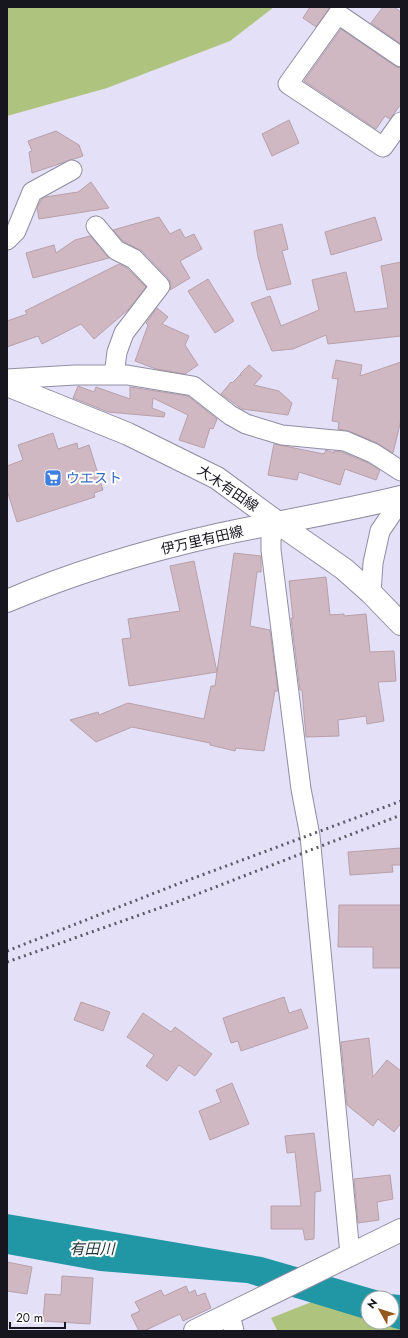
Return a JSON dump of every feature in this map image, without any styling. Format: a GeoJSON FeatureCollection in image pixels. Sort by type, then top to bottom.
{"type":"FeatureCollection","features":[{"type":"Feature","properties":{"kind":"main road","name":"大木有田線"},"geometry":{"type":"LineString","coordinates":[[7,385],[128,434],[217,478],[278,523],[332,560],[371,592],[401,624]]}},
{"type":"Feature","properties":{"kind":"main road","name":"伊万里有田線"},"geometry":{"type":"LineString","coordinates":[[7,601],[95,568],[217,536],[401,497]]}},
{"type":"Feature","properties":{"kind":"main road"},"geometry":{"type":"LineString","coordinates":[[195,1331],[232,1323],[350,1254],[401,1230]]}},
{"type":"Feature","properties":{"kind":"street"},"geometry":{"type":"LineString","coordinates":[[401,57],[338,14],[288,84],[383,148],[401,122]]}},
{"type":"Feature","properties":{"kind":"street"},"geometry":{"type":"LineString","coordinates":[[7,240],[16,231],[32,192],[72,170]]}},
{"type":"Feature","properties":{"kind":"street"},"geometry":{"type":"LineString","coordinates":[[96,226],[116,250],[134,259],[160,286],[124,333],[117,352],[114,375]]}},
{"type":"Feature","properties":{"kind":"street"},"geometry":{"type":"LineString","coordinates":[[7,379],[75,375],[114,375],[153,379],[193,386],[230,415],[246,424],[282,435],[345,441],[373,453],[401,471]]}},
{"type":"Feature","properties":{"kind":"street"},"geometry":{"type":"LineString","coordinates":[[371,592],[373,563],[380,531],[401,500]]}},
{"type":"Feature","properties":{"kind":"street"},"geometry":{"type":"LineString","coordinates":[[278,523],[272,538],[271,550],[301,789],[310,836],[350,1254]]}},
{"type":"Feature","properties":{"kind":"green space"},"geometry":{"type":"Polygon","coordinates":[[[7,7],[274,7],[230,41],[107,88],[7,116],[7,7]]]}},
{"type":"Feature","properties":{"kind":"green space"},"geometry":{"type":"Polygon","coordinates":[[[314,1301],[360,1309],[360,1330],[400,1330],[401,1314],[401,1331],[277,1330],[271,1318],[314,1301]]]}},
{"type":"Feature","properties":{"kind":"water","name":"有田川"},"geometry":{"type":"Polygon","coordinates":[[[7,1214],[262,1257],[376,1290],[360,1290],[360,1318],[247,1283],[100,1271],[7,1254],[7,1214]]]}},
{"type":"Feature","properties":{"kind":"water","name":"有田川"},"geometry":{"type":"Polygon","coordinates":[[[400,1295],[401,1295],[400,1330],[400,1295]]]}},
{"type":"Feature","properties":{"kind":"building"},"geometry":{"type":"Polygon","coordinates":[[[310,7],[330,7],[316,27],[303,18],[310,7]]]}},
{"type":"Feature","properties":{"kind":"building"},"geometry":{"type":"Polygon","coordinates":[[[383,7],[394,7],[401,12],[401,44],[371,23],[383,7]]]}},
{"type":"Feature","properties":{"kind":"building"},"geometry":{"type":"Polygon","coordinates":[[[341,29],[395,66],[401,68],[401,104],[390,119],[385,116],[376,129],[304,81],[341,29]]]}},
{"type":"Feature","properties":{"kind":"building"},"geometry":{"type":"Polygon","coordinates":[[[289,120],[299,143],[272,156],[262,134],[289,120]]]}},
{"type":"Feature","properties":{"kind":"building"},"geometry":{"type":"Polygon","coordinates":[[[56,131],[79,145],[83,156],[32,173],[29,152],[32,151],[28,141],[56,131]]]}},
{"type":"Feature","properties":{"kind":"building"},"geometry":{"type":"Polygon","coordinates":[[[91,182],[109,208],[39,219],[37,208],[41,200],[45,197],[78,192],[91,182]]]}},
{"type":"Feature","properties":{"kind":"building"},"geometry":{"type":"Polygon","coordinates":[[[159,217],[170,234],[180,229],[185,238],[194,234],[202,249],[180,261],[190,278],[170,290],[171,283],[168,278],[142,251],[123,241],[113,230],[159,217]]]}},
{"type":"Feature","properties":{"kind":"building"},"geometry":{"type":"Polygon","coordinates":[[[375,217],[382,240],[331,255],[325,232],[375,217]]]}},
{"type":"Feature","properties":{"kind":"building"},"geometry":{"type":"Polygon","coordinates":[[[282,224],[288,249],[282,251],[291,284],[267,290],[258,257],[254,231],[282,224]]]}},
{"type":"Feature","properties":{"kind":"building"},"geometry":{"type":"Polygon","coordinates":[[[90,236],[109,258],[33,278],[26,253],[54,245],[56,253],[75,240],[90,236]]]}},
{"type":"Feature","properties":{"kind":"building"},"geometry":{"type":"Polygon","coordinates":[[[401,262],[401,336],[328,344],[326,335],[293,349],[272,351],[251,303],[270,296],[281,326],[319,310],[312,280],[346,272],[355,312],[388,308],[381,266],[401,262]]]}},
{"type":"Feature","properties":{"kind":"building"},"geometry":{"type":"Polygon","coordinates":[[[119,264],[127,268],[146,287],[129,309],[94,339],[81,324],[42,344],[38,336],[7,347],[7,321],[27,314],[25,311],[119,264]]]}},
{"type":"Feature","properties":{"kind":"building"},"geometry":{"type":"Polygon","coordinates":[[[208,279],[234,321],[215,333],[188,291],[208,279]]]}},
{"type":"Feature","properties":{"kind":"building"},"geometry":{"type":"Polygon","coordinates":[[[157,308],[168,317],[162,324],[189,336],[185,345],[198,365],[185,374],[156,369],[135,361],[148,325],[146,323],[157,308]]]}},
{"type":"Feature","properties":{"kind":"building"},"geometry":{"type":"Polygon","coordinates":[[[336,360],[362,365],[360,376],[401,362],[401,420],[393,453],[377,443],[349,431],[338,429],[339,422],[332,421],[338,379],[332,378],[336,360]]]}},
{"type":"Feature","properties":{"kind":"building"},"geometry":{"type":"Polygon","coordinates":[[[249,365],[262,376],[254,385],[279,391],[292,403],[288,415],[242,409],[221,394],[231,382],[232,383],[240,375],[242,376],[240,374],[249,365]]]}},
{"type":"Feature","properties":{"kind":"building"},"geometry":{"type":"Polygon","coordinates":[[[78,386],[94,392],[96,387],[130,399],[130,387],[188,396],[217,419],[213,429],[210,428],[204,448],[179,440],[188,415],[153,398],[152,408],[165,413],[164,417],[108,412],[73,398],[78,386]]]}},
{"type":"Feature","properties":{"kind":"building","name":"ウエスト"},"geometry":{"type":"Polygon","coordinates":[[[53,433],[58,449],[77,443],[78,449],[89,445],[103,490],[94,493],[95,497],[17,522],[7,490],[7,466],[23,460],[18,445],[53,433]]]}},
{"type":"Feature","properties":{"kind":"building"},"geometry":{"type":"Polygon","coordinates":[[[274,444],[324,454],[326,450],[334,453],[334,451],[342,452],[380,470],[376,480],[345,469],[340,485],[299,472],[297,480],[268,475],[274,444]]]}},
{"type":"Feature","properties":{"kind":"building"},"geometry":{"type":"Polygon","coordinates":[[[234,553],[261,556],[261,572],[257,572],[250,626],[270,630],[278,691],[275,691],[264,751],[236,748],[235,751],[210,745],[210,743],[132,727],[96,742],[70,720],[98,712],[99,715],[128,703],[204,719],[211,686],[215,686],[234,553]]]}},
{"type":"Feature","properties":{"kind":"building"},"geometry":{"type":"Polygon","coordinates":[[[194,561],[217,672],[129,686],[122,639],[131,638],[128,619],[180,611],[170,566],[194,561]]]}},
{"type":"Feature","properties":{"kind":"building"},"geometry":{"type":"Polygon","coordinates":[[[326,577],[330,615],[344,614],[344,616],[366,614],[370,652],[394,651],[396,681],[378,682],[384,721],[367,724],[366,716],[338,720],[339,736],[306,737],[302,690],[300,690],[291,618],[293,618],[289,581],[326,577]]]}},
{"type":"Feature","properties":{"kind":"building"},"geometry":{"type":"Polygon","coordinates":[[[401,848],[401,865],[392,865],[393,872],[350,875],[348,852],[401,848]]]}},
{"type":"Feature","properties":{"kind":"building"},"geometry":{"type":"Polygon","coordinates":[[[339,905],[401,905],[401,968],[373,968],[373,947],[338,947],[339,905]]]}},
{"type":"Feature","properties":{"kind":"building"},"geometry":{"type":"Polygon","coordinates":[[[284,997],[289,1013],[301,1009],[308,1028],[241,1051],[238,1041],[231,1043],[223,1018],[284,997]]]}},
{"type":"Feature","properties":{"kind":"building"},"geometry":{"type":"Polygon","coordinates":[[[81,1002],[110,1012],[103,1031],[74,1020],[81,1002]]]}},
{"type":"Feature","properties":{"kind":"building"},"geometry":{"type":"Polygon","coordinates":[[[143,1013],[171,1032],[175,1027],[212,1054],[195,1076],[179,1065],[167,1081],[146,1066],[154,1055],[127,1037],[143,1013]]]}},
{"type":"Feature","properties":{"kind":"building"},"geometry":{"type":"Polygon","coordinates":[[[369,1038],[373,1077],[387,1060],[401,1071],[401,1123],[394,1132],[378,1119],[373,1126],[347,1105],[341,1042],[369,1038]]]}},
{"type":"Feature","properties":{"kind":"building"},"geometry":{"type":"Polygon","coordinates":[[[232,1083],[249,1124],[210,1140],[199,1111],[221,1102],[216,1090],[232,1083]]]}},
{"type":"Feature","properties":{"kind":"building"},"geometry":{"type":"Polygon","coordinates":[[[314,1133],[321,1191],[315,1192],[314,1239],[305,1240],[303,1229],[271,1229],[271,1206],[301,1206],[295,1152],[287,1153],[285,1136],[314,1133]]]}},
{"type":"Feature","properties":{"kind":"building"},"geometry":{"type":"Polygon","coordinates":[[[390,1175],[393,1199],[377,1202],[379,1220],[358,1223],[354,1179],[390,1175]]]}},
{"type":"Feature","properties":{"kind":"building"},"geometry":{"type":"Polygon","coordinates":[[[7,1262],[32,1267],[27,1294],[7,1291],[7,1262]]]}},
{"type":"Feature","properties":{"kind":"building"},"geometry":{"type":"Polygon","coordinates":[[[62,1276],[93,1278],[90,1324],[43,1321],[45,1294],[61,1295],[62,1276]]]}},
{"type":"Feature","properties":{"kind":"building"},"geometry":{"type":"Polygon","coordinates":[[[186,1286],[189,1293],[195,1290],[197,1296],[205,1293],[211,1308],[183,1321],[180,1314],[144,1331],[139,1331],[131,1315],[140,1311],[135,1302],[161,1290],[164,1296],[186,1286]]]}},
{"type":"Feature","properties":{"kind":"railway"},"geometry":{"type":"LineString","coordinates":[[7,951],[175,885],[401,801]]}},
{"type":"Feature","properties":{"kind":"railway"},"geometry":{"type":"LineString","coordinates":[[7,962],[182,900],[401,815]]}},
{"type":"Feature","properties":{"kind":"place","name":"ウエスト"},"geometry":{"type":"Point","coordinates":[53,478]}}]}
